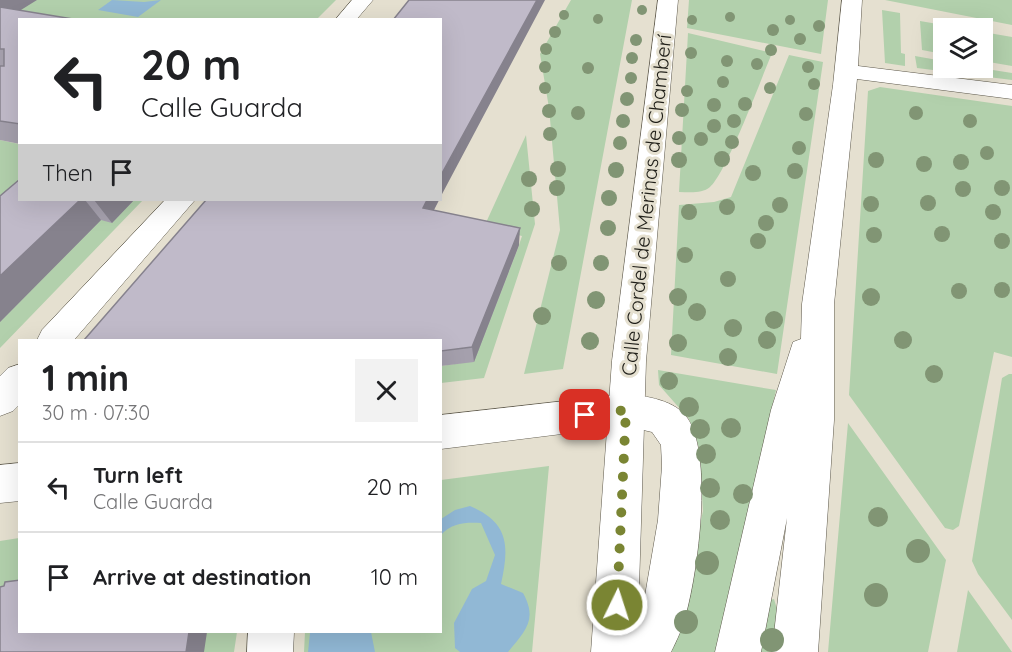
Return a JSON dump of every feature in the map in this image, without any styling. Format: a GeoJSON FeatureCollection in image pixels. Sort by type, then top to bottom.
{"type":"FeatureCollection","features":[{"type":"Feature","properties":{"kind":"street"},"geometry":{"type":"LineString","coordinates":[[347,18],[363,0]]}},
{"type":"Feature","properties":{"kind":"street","name":"Calle Cordel de Merinas de Chamberí"},"geometry":{"type":"LineString","coordinates":[[614,652],[630,349],[668,0]]}},
{"type":"Feature","properties":{"kind":"street"},"geometry":{"type":"LineString","coordinates":[[795,652],[816,420],[818,304],[846,71],[852,0]]}},
{"type":"Feature","properties":{"kind":"street"},"geometry":{"type":"LineString","coordinates":[[846,71],[1012,92]]}},
{"type":"Feature","properties":{"kind":"street"},"geometry":{"type":"LineString","coordinates":[[55,339],[180,201]]}},
{"type":"Feature","properties":{"kind":"street"},"geometry":{"type":"LineString","coordinates":[[738,652],[789,410],[818,304]]}},
{"type":"Feature","properties":{"kind":"street"},"geometry":{"type":"LineString","coordinates":[[0,400],[18,381]]}},
{"type":"Feature","properties":{"kind":"street"},"geometry":{"type":"LineString","coordinates":[[442,432],[626,410],[654,413],[675,431],[681,450],[676,547],[664,615],[646,652]]}},
{"type":"Feature","properties":{"kind":"street"},"geometry":{"type":"LineString","coordinates":[[0,484],[18,482]]}},
{"type":"Feature","properties":{"kind":"street"},"geometry":{"type":"LineString","coordinates":[[270,652],[272,633]]}},
{"type":"Feature","properties":{"kind":"green space"},"geometry":{"type":"Polygon","coordinates":[[[0,0],[336,0],[318,18],[18,18],[0,0]]]}},
{"type":"Feature","properties":{"kind":"green space"},"geometry":{"type":"Polygon","coordinates":[[[571,0],[632,0],[563,369],[524,374],[560,230],[549,108],[540,54],[571,0]]]}},
{"type":"Feature","properties":{"kind":"green space"},"geometry":{"type":"Polygon","coordinates":[[[689,0],[828,0],[821,54],[687,28],[689,0]]]}},
{"type":"Feature","properties":{"kind":"green space"},"geometry":{"type":"Polygon","coordinates":[[[885,0],[1012,0],[1012,25],[993,21],[993,18],[976,18],[885,0]]]}},
{"type":"Feature","properties":{"kind":"green space"},"geometry":{"type":"Polygon","coordinates":[[[882,10],[900,13],[901,53],[905,54],[905,66],[885,63],[882,10]]]}},
{"type":"Feature","properties":{"kind":"green space"},"geometry":{"type":"Polygon","coordinates":[[[920,21],[933,23],[933,52],[922,50],[920,21]]]}},
{"type":"Feature","properties":{"kind":"green space"},"geometry":{"type":"Polygon","coordinates":[[[688,33],[772,53],[725,164],[710,187],[699,192],[679,192],[688,33]]]}},
{"type":"Feature","properties":{"kind":"green space"},"geometry":{"type":"Polygon","coordinates":[[[993,34],[1012,37],[1012,66],[993,63],[993,34]]]}},
{"type":"Feature","properties":{"kind":"green space"},"geometry":{"type":"Polygon","coordinates":[[[789,55],[823,62],[777,374],[671,355],[679,205],[714,202],[731,197],[789,55]]]}},
{"type":"Feature","properties":{"kind":"green space"},"geometry":{"type":"Polygon","coordinates":[[[915,56],[933,59],[933,70],[917,68],[915,56]]]}},
{"type":"Feature","properties":{"kind":"green space"},"geometry":{"type":"Polygon","coordinates":[[[993,70],[1012,73],[1012,80],[993,78],[993,70]]]}},
{"type":"Feature","properties":{"kind":"green space"},"geometry":{"type":"Polygon","coordinates":[[[880,87],[1012,106],[1012,357],[994,352],[959,526],[953,530],[945,528],[849,395],[868,91],[880,87]]]}},
{"type":"Feature","properties":{"kind":"green space"},"geometry":{"type":"Polygon","coordinates":[[[526,135],[535,224],[484,378],[442,383],[442,366],[474,361],[522,236],[484,227],[526,135]]]}},
{"type":"Feature","properties":{"kind":"green space"},"geometry":{"type":"Polygon","coordinates":[[[0,140],[18,144],[18,201],[142,201],[0,348],[0,140]]]}},
{"type":"Feature","properties":{"kind":"green space"},"geometry":{"type":"Polygon","coordinates":[[[658,370],[776,390],[717,652],[672,652],[703,511],[699,448],[689,419],[659,385],[658,370]]]}},
{"type":"Feature","properties":{"kind":"green space"},"geometry":{"type":"Polygon","coordinates":[[[1012,374],[1012,620],[978,574],[972,561],[1002,378],[1012,374]]]}},
{"type":"Feature","properties":{"kind":"green space"},"geometry":{"type":"Polygon","coordinates":[[[848,423],[946,560],[928,652],[828,652],[848,423]]]}},
{"type":"Feature","properties":{"kind":"green space"},"geometry":{"type":"Polygon","coordinates":[[[549,466],[532,652],[304,652],[305,633],[442,633],[442,480],[549,466]]]}},
{"type":"Feature","properties":{"kind":"green space"},"geometry":{"type":"Polygon","coordinates":[[[18,538],[18,633],[237,633],[234,652],[0,652],[0,541],[18,538]]]}},
{"type":"Feature","properties":{"kind":"green space"},"geometry":{"type":"Polygon","coordinates":[[[968,590],[1012,652],[957,652],[968,590]]]}},
{"type":"Feature","properties":{"kind":"green space"},"geometry":{"type":"Polygon","coordinates":[[[774,599],[777,609],[772,652],[758,652],[767,601],[774,599]]]}},
{"type":"Feature","properties":{"kind":"water"},"geometry":{"type":"Polygon","coordinates":[[[112,0],[144,2],[161,0],[138,17],[98,10],[112,0]]]}},
{"type":"Feature","properties":{"kind":"water"},"geometry":{"type":"Polygon","coordinates":[[[470,506],[493,520],[499,528],[505,548],[501,584],[523,593],[527,602],[528,625],[508,652],[460,652],[455,648],[454,623],[472,589],[486,581],[495,555],[481,523],[459,524],[442,534],[442,518],[455,510],[470,506]]]}},
{"type":"Feature","properties":{"kind":"water"},"geometry":{"type":"Polygon","coordinates":[[[310,633],[371,633],[375,652],[308,652],[310,633]]]}},
{"type":"Feature","properties":{"kind":"building"},"geometry":{"type":"Polygon","coordinates":[[[409,0],[537,0],[442,173],[442,18],[395,18],[409,0]]]}},
{"type":"Feature","properties":{"kind":"building"},"geometry":{"type":"Polygon","coordinates":[[[0,7],[67,18],[18,18],[18,124],[0,121],[0,66],[4,66],[4,49],[0,49],[0,7]]]}},
{"type":"Feature","properties":{"kind":"building"},"geometry":{"type":"Polygon","coordinates":[[[18,181],[18,201],[79,201],[0,276],[0,196],[18,181]]]}},
{"type":"Feature","properties":{"kind":"building"},"geometry":{"type":"Polygon","coordinates":[[[205,201],[426,201],[423,208],[520,228],[472,347],[442,351],[442,339],[85,339],[205,201]]]}},
{"type":"Feature","properties":{"kind":"building"},"geometry":{"type":"Polygon","coordinates":[[[18,580],[18,633],[189,633],[186,652],[0,652],[0,587],[4,586],[5,582],[18,580]]]}},
{"type":"Feature","properties":{"kind":"route"},"geometry":{"type":"LineString","coordinates":[[585,415],[626,410],[617,605]]}}]}
